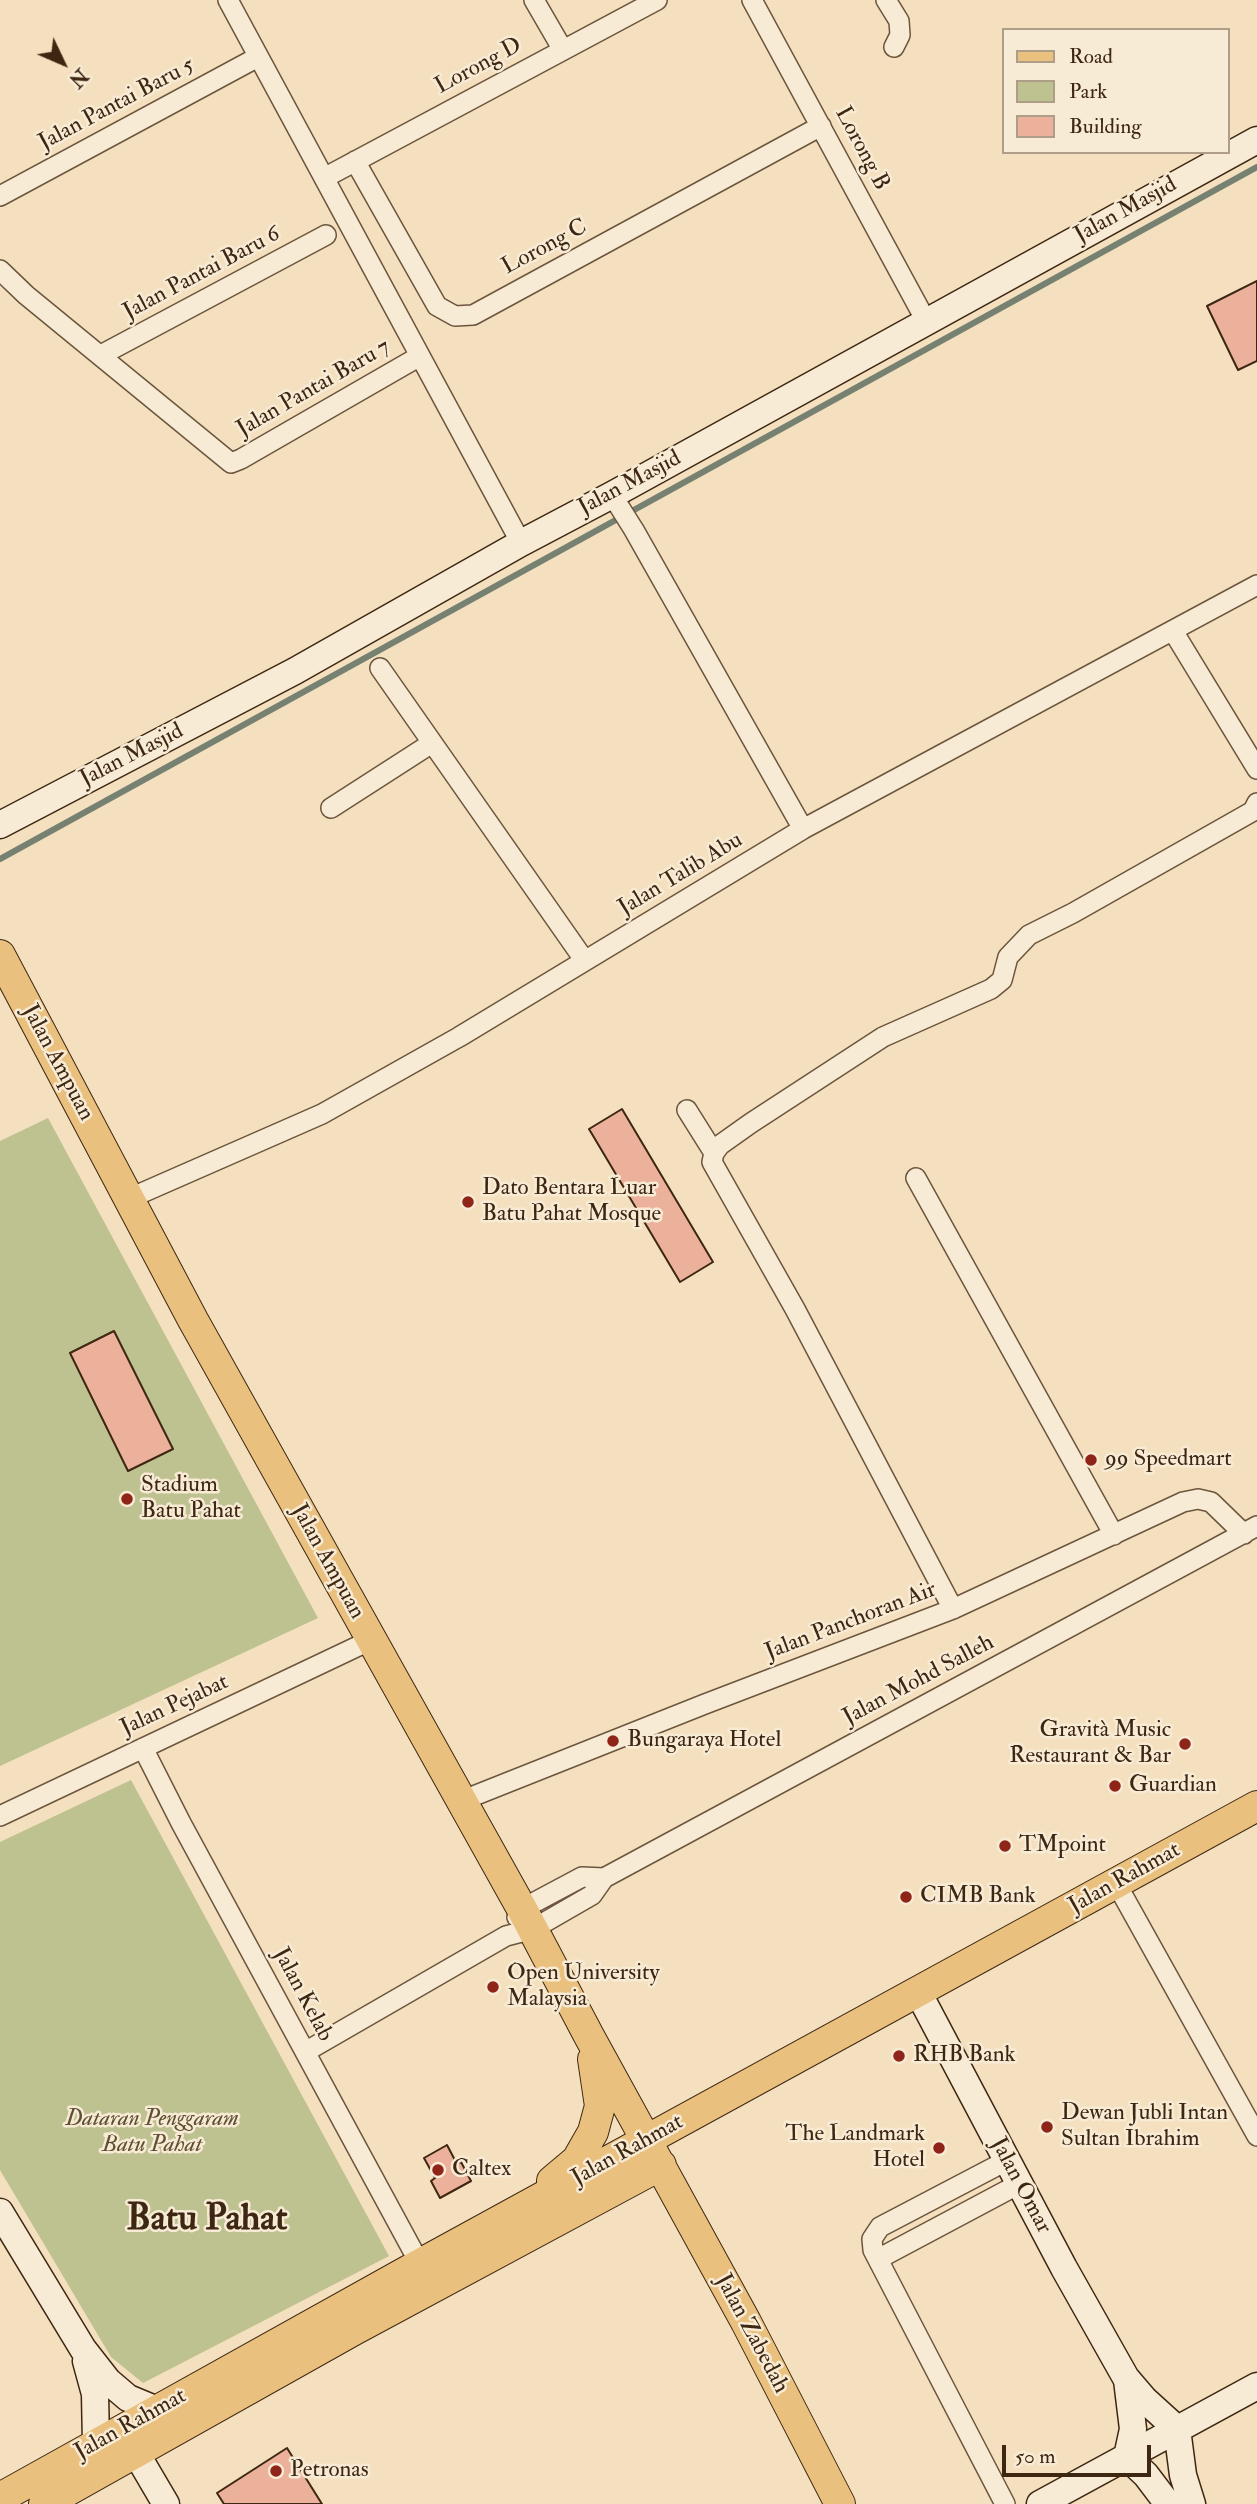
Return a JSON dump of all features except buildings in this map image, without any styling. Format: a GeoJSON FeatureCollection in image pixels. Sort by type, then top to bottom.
{"type":"FeatureCollection","features":[{"type":"Feature","properties":{"kind":"main road","name":"Jalan Ampuan"},"geometry":{"type":"LineString","coordinates":[[0,954],[128,1199],[461,1801],[520,1924],[589,2036],[654,2153]]}},
{"type":"Feature","properties":{"kind":"main road","name":"Jalan Rahmat"},"geometry":{"type":"LineString","coordinates":[[44,2504],[366,2323],[654,2153],[918,1992],[1257,1806]]}},
{"type":"Feature","properties":{"kind":"main road"},"geometry":{"type":"LineString","coordinates":[[508,2217],[577,2160],[593,2132],[600,2106],[589,2036]]}},
{"type":"Feature","properties":{"kind":"main road","name":"Jalan Rahmat"},"geometry":{"type":"LineString","coordinates":[[0,2498],[508,2217],[654,2153]]}},
{"type":"Feature","properties":{"kind":"main road","name":"Jalan Zabedah"},"geometry":{"type":"LineString","coordinates":[[654,2153],[746,2322],[840,2504]]}},
{"type":"Feature","properties":{"kind":"street"},"geometry":{"type":"LineString","coordinates":[[228,0],[521,543]]}},
{"type":"Feature","properties":{"kind":"street"},"geometry":{"type":"LineString","coordinates":[[534,0],[563,50]]}},
{"type":"Feature","properties":{"kind":"street","name":"Lorong D"},"geometry":{"type":"LineString","coordinates":[[324,178],[657,0]]}},
{"type":"Feature","properties":{"kind":"street","name":"Lorong B"},"geometry":{"type":"LineString","coordinates":[[752,0],[926,321]]}},
{"type":"Feature","properties":{"kind":"street"},"geometry":{"type":"LineString","coordinates":[[886,0],[899,21],[900,35],[894,47]]}},
{"type":"Feature","properties":{"kind":"street","name":"Jalan Pantai Baru 5"},"geometry":{"type":"LineString","coordinates":[[0,196],[258,57]]}},
{"type":"Feature","properties":{"kind":"street","name":"Lorong C"},"geometry":{"type":"LineString","coordinates":[[355,161],[437,306],[455,316],[473,315],[821,126]]}},
{"type":"Feature","properties":{"kind":"street","name":"Jalan Masjid"},"geometry":{"type":"LineString","coordinates":[[0,825],[295,671],[521,543],[616,503],[926,321],[1257,140]]}},
{"type":"Feature","properties":{"kind":"street","name":"Jalan Pantai Baru 6"},"geometry":{"type":"LineString","coordinates":[[101,355],[326,235]]}},
{"type":"Feature","properties":{"kind":"street"},"geometry":{"type":"LineString","coordinates":[[0,270],[26,295],[101,355]]}},
{"type":"Feature","properties":{"kind":"street","name":"Jalan Pantai Baru 7"},"geometry":{"type":"LineString","coordinates":[[101,355],[231,463],[420,356]]}},
{"type":"Feature","properties":{"kind":"street"},"geometry":{"type":"LineString","coordinates":[[616,503],[634,530],[803,829]]}},
{"type":"Feature","properties":{"kind":"street","name":"Jalan Talib Abu"},"geometry":{"type":"LineString","coordinates":[[128,1199],[322,1114],[459,1037],[803,829],[1257,585]]}},
{"type":"Feature","properties":{"kind":"street"},"geometry":{"type":"LineString","coordinates":[[1174,631],[1257,769]]}},
{"type":"Feature","properties":{"kind":"street"},"geometry":{"type":"LineString","coordinates":[[380,668],[585,961]]}},
{"type":"Feature","properties":{"kind":"street"},"geometry":{"type":"LineString","coordinates":[[331,808],[432,743]]}},
{"type":"Feature","properties":{"kind":"street"},"geometry":{"type":"LineString","coordinates":[[953,1609],[801,1321],[712,1162],[714,1153],[720,1145],[741,1130],[883,1037],[991,989],[1002,980],[1008,957],[1029,935],[1256,809]]}},
{"type":"Feature","properties":{"kind":"street"},"geometry":{"type":"LineString","coordinates":[[687,1110],[714,1153]]}},
{"type":"Feature","properties":{"kind":"street"},"geometry":{"type":"LineString","coordinates":[[916,1178],[1114,1535]]}},
{"type":"Feature","properties":{"kind":"street","name":"Jalan Panchoran Air"},"geometry":{"type":"LineString","coordinates":[[461,1801],[953,1609],[1183,1502],[1198,1499],[1211,1502],[1250,1530]]}},
{"type":"Feature","properties":{"kind":"street","name":"Jalan Mohd Salleh"},"geometry":{"type":"LineString","coordinates":[[305,2052],[520,1924],[582,1877],[604,1878],[1250,1530]]}},
{"type":"Feature","properties":{"kind":"street","name":"Jalan Pejabat"},"geometry":{"type":"LineString","coordinates":[[0,1816],[371,1640]]}},
{"type":"Feature","properties":{"kind":"street","name":"Jalan Kelab"},"geometry":{"type":"LineString","coordinates":[[143,1748],[420,2264]]}},
{"type":"Feature","properties":{"kind":"street"},"geometry":{"type":"LineString","coordinates":[[1116,1884],[1257,2136]]}},
{"type":"Feature","properties":{"kind":"street","name":"Jalan Omar"},"geometry":{"type":"LineString","coordinates":[[918,1992],[1006,2161],[1126,2378]]}},
{"type":"Feature","properties":{"kind":"street"},"geometry":{"type":"LineString","coordinates":[[1005,2504],[873,2250],[872,2239],[880,2227],[1006,2161]]}},
{"type":"Feature","properties":{"kind":"street"},"geometry":{"type":"LineString","coordinates":[[878,2259],[1019,2184]]}},
{"type":"Feature","properties":{"kind":"street"},"geometry":{"type":"LineString","coordinates":[[0,2213],[83,2349],[108,2381],[128,2398],[157,2410]]}},
{"type":"Feature","properties":{"kind":"street"},"geometry":{"type":"LineString","coordinates":[[83,2349],[95,2394],[96,2444]]}},
{"type":"Feature","properties":{"kind":"street"},"geometry":{"type":"LineString","coordinates":[[1126,2378],[1157,2413],[1177,2429],[1183,2475],[1192,2504]]}},
{"type":"Feature","properties":{"kind":"street"},"geometry":{"type":"LineString","coordinates":[[1126,2378],[1133,2429],[1127,2456]]}},
{"type":"Feature","properties":{"kind":"street"},"geometry":{"type":"LineString","coordinates":[[1040,2504],[1257,2386]]}},
{"type":"Feature","properties":{"kind":"street"},"geometry":{"type":"LineString","coordinates":[[136,2453],[166,2504]]}},
{"type":"Feature","properties":{"kind":"street"},"geometry":{"type":"LineString","coordinates":[[1127,2456],[1146,2475],[1168,2504]]}},
{"type":"Feature","properties":{"kind":"green space","name":"Stadium Batu Pahat"},"geometry":{"type":"Polygon","coordinates":[[[48,1118],[318,1618],[0,1766],[0,1141],[48,1118]]]}},
{"type":"Feature","properties":{"kind":"green space","name":"Dataran Penggaram Batu Pahat"},"geometry":{"type":"Polygon","coordinates":[[[131,1780],[389,2256],[143,2383],[111,2357],[0,2170],[0,1842],[131,1780]]]}},
{"type":"Feature","properties":{"kind":"waterway"},"geometry":{"type":"LineString","coordinates":[[0,859],[1257,167]]}},
{"type":"Feature","properties":{"kind":"place","name":"Dato Bentara Luar Batu Pahat Mosque"},"geometry":{"type":"Point","coordinates":[468,1202]}},
{"type":"Feature","properties":{"kind":"place","name":"99 Speedmart"},"geometry":{"type":"Point","coordinates":[1091,1460]}},
{"type":"Feature","properties":{"kind":"place","name":"Stadium Batu Pahat"},"geometry":{"type":"Point","coordinates":[127,1499]}},
{"type":"Feature","properties":{"kind":"place","name":"Bungaraya Hotel"},"geometry":{"type":"Point","coordinates":[613,1741]}},
{"type":"Feature","properties":{"kind":"place","name":"Gravità Music Restaurant & Bar"},"geometry":{"type":"Point","coordinates":[1185,1744]}},
{"type":"Feature","properties":{"kind":"place","name":"Guardian"},"geometry":{"type":"Point","coordinates":[1115,1786]}},
{"type":"Feature","properties":{"kind":"place","name":"TMpoint"},"geometry":{"type":"Point","coordinates":[1005,1846]}},
{"type":"Feature","properties":{"kind":"place","name":"CIMB Bank"},"geometry":{"type":"Point","coordinates":[906,1897]}},
{"type":"Feature","properties":{"kind":"place","name":"Open University Malaysia"},"geometry":{"type":"Point","coordinates":[493,1987]}},
{"type":"Feature","properties":{"kind":"place","name":"RHB Bank"},"geometry":{"type":"Point","coordinates":[899,2056]}},
{"type":"Feature","properties":{"kind":"place","name":"Dewan Jubli Intan Sultan Ibrahim"},"geometry":{"type":"Point","coordinates":[1047,2127]}},
{"type":"Feature","properties":{"kind":"place","name":"The Landmark Hotel"},"geometry":{"type":"Point","coordinates":[939,2148]}},
{"type":"Feature","properties":{"kind":"place","name":"Caltex"},"geometry":{"type":"Point","coordinates":[438,2170]}},
{"type":"Feature","properties":{"kind":"place","name":"Petronas"},"geometry":{"type":"Point","coordinates":[276,2471]}},
{"type":"Feature","properties":{"kind":"district","name":"Batu Pahat"},"geometry":{"type":"Point","coordinates":[207,2221]}}]}
